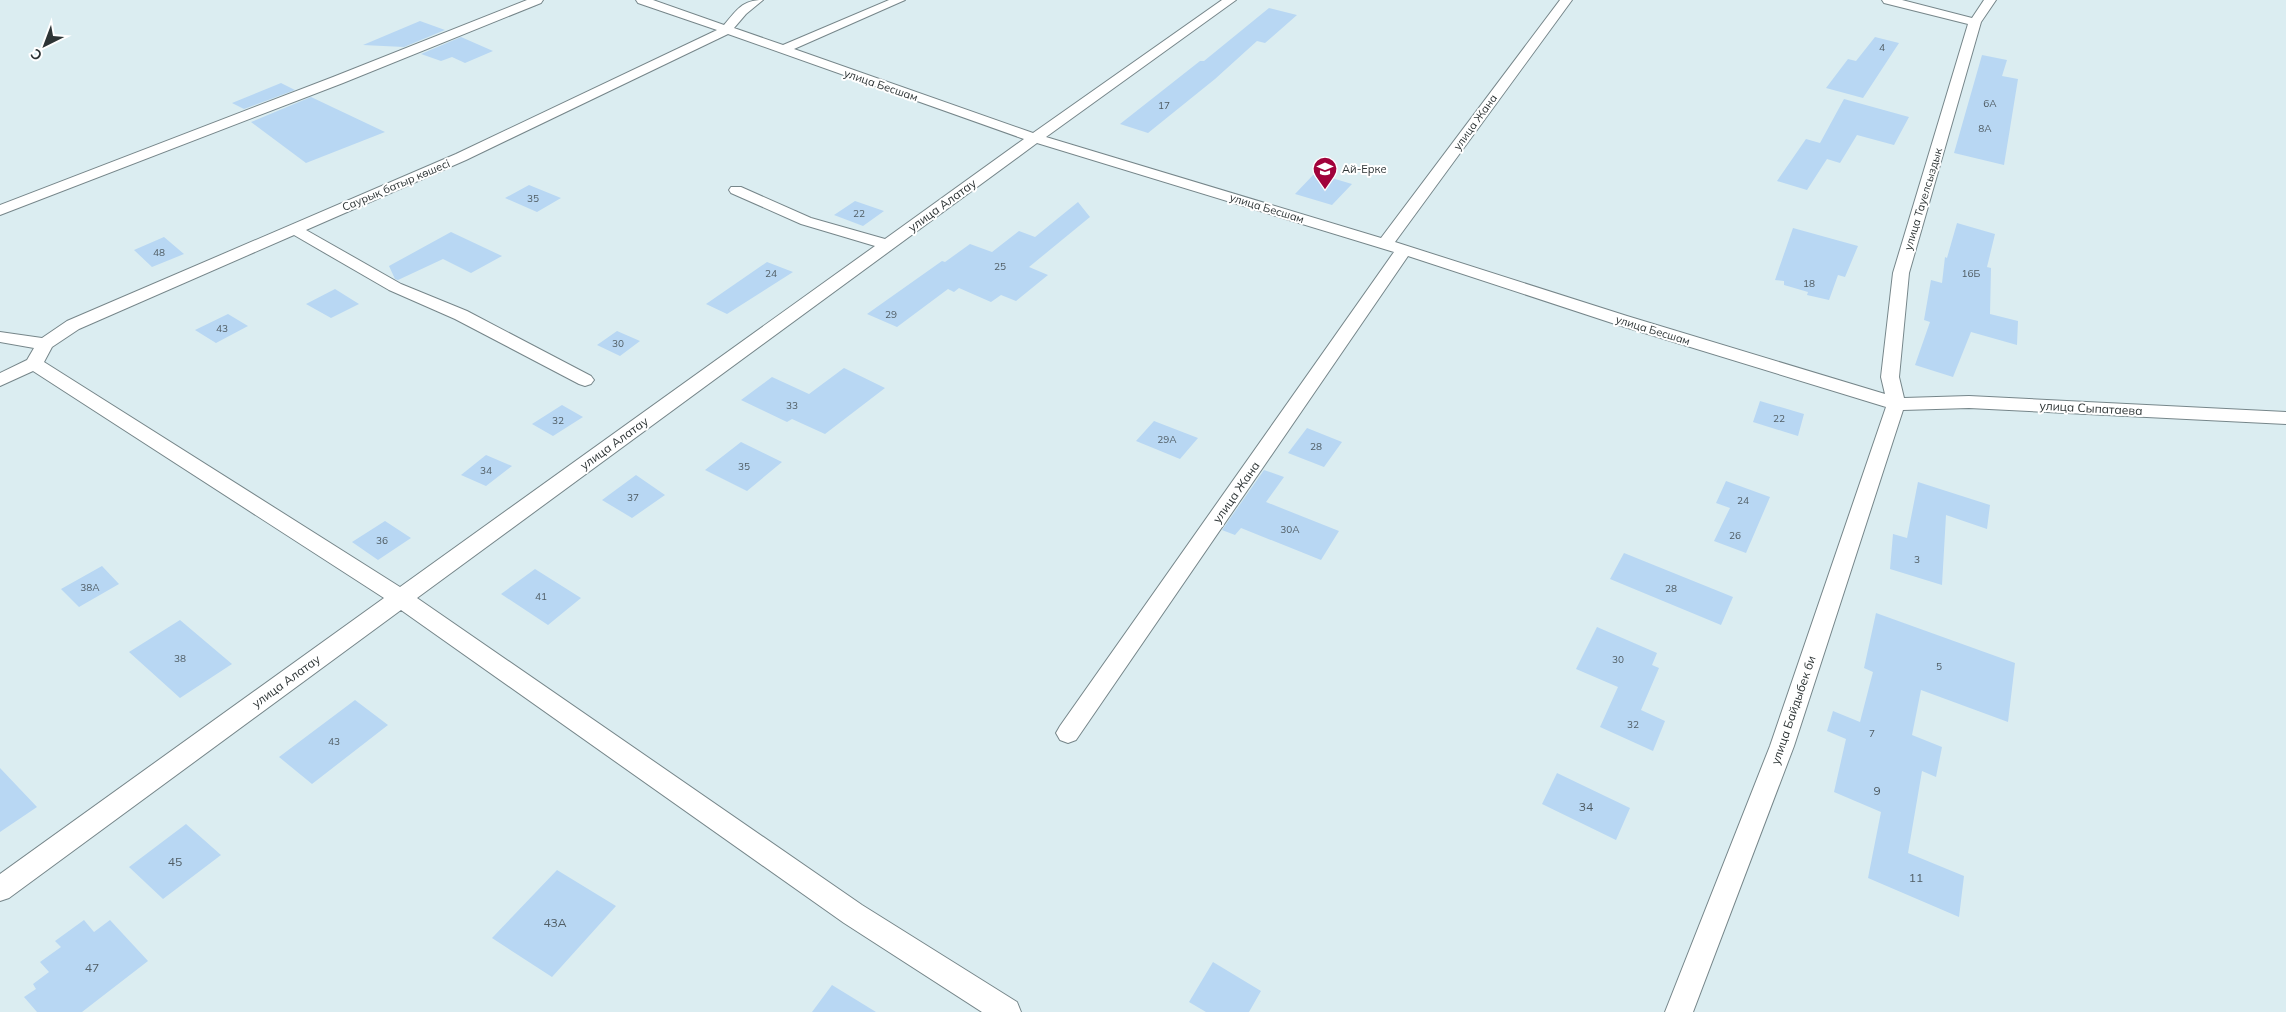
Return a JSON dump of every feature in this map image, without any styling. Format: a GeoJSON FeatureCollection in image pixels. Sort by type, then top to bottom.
{"type":"FeatureCollection","features":[{"type":"Feature","properties":{"kind":"street"},"geometry":{"type":"LineString","coordinates":[[0,210],[338,80],[537,0]]}},
{"type":"Feature","properties":{"kind":"street","name":"улица Бесшам"},"geometry":{"type":"LineString","coordinates":[[642,0],[725,31],[1034,138],[1385,244],[1621,320],[1896,404]]}},
{"type":"Feature","properties":{"kind":"street","name":"Саурық батыр көшесі"},"geometry":{"type":"LineString","coordinates":[[34,364],[45,344],[73,325],[461,157],[725,31],[742,11],[757,0]]}},
{"type":"Feature","properties":{"kind":"street"},"geometry":{"type":"LineString","coordinates":[[782,50],[899,0]]}},
{"type":"Feature","properties":{"kind":"street","name":"улица Алатау"},"geometry":{"type":"LineString","coordinates":[[0,889],[1034,138],[1230,0]]}},
{"type":"Feature","properties":{"kind":"street","name":"улица Жана"},"geometry":{"type":"LineString","coordinates":[[1385,244],[1566,0]]}},
{"type":"Feature","properties":{"kind":"street"},"geometry":{"type":"LineString","coordinates":[[1888,0],[1975,22]]}},
{"type":"Feature","properties":{"kind":"street","name":"улица Тауелсыздык"},"geometry":{"type":"LineString","coordinates":[[1896,404],[1890,377],[1901,273],[1975,22],[1990,0]]}},
{"type":"Feature","properties":{"kind":"street"},"geometry":{"type":"LineString","coordinates":[[736,190],[806,221],[887,245]]}},
{"type":"Feature","properties":{"kind":"street"},"geometry":{"type":"LineString","coordinates":[[294,229],[395,287],[461,315],[585,380]]}},
{"type":"Feature","properties":{"kind":"street","name":"улица Жана"},"geometry":{"type":"LineString","coordinates":[[1068,733],[1404,250]]}},
{"type":"Feature","properties":{"kind":"street"},"geometry":{"type":"LineString","coordinates":[[0,337],[45,344]]}},
{"type":"Feature","properties":{"kind":"street"},"geometry":{"type":"LineString","coordinates":[[0,380],[34,364],[400,598],[853,914],[1007,1012]]}},
{"type":"Feature","properties":{"kind":"street","name":"улица Сыпатаева"},"geometry":{"type":"LineString","coordinates":[[1896,404],[1969,402],[2286,418]]}},
{"type":"Feature","properties":{"kind":"street","name":"улица Байдыбек би"},"geometry":{"type":"LineString","coordinates":[[1680,1012],[1782,746],[1896,404]]}},
{"type":"Feature","properties":{"kind":"building"},"geometry":{"type":"Polygon","coordinates":[[[1269,8],[1297,15],[1265,43],[1257,41],[1215,79],[1148,133],[1120,124],[1200,61],[1204,61],[1269,8]]]}},
{"type":"Feature","properties":{"kind":"building"},"geometry":{"type":"Polygon","coordinates":[[[420,21],[445,30],[404,47],[363,45],[420,21]]]}},
{"type":"Feature","properties":{"kind":"building"},"geometry":{"type":"Polygon","coordinates":[[[461,37],[493,51],[465,63],[452,57],[441,61],[421,54],[461,37]]]}},
{"type":"Feature","properties":{"kind":"building"},"geometry":{"type":"Polygon","coordinates":[[[1875,37],[1899,43],[1863,98],[1826,88],[1848,59],[1856,61],[1875,37]]]}},
{"type":"Feature","properties":{"kind":"building"},"geometry":{"type":"Polygon","coordinates":[[[1982,55],[2007,60],[2002,76],[2018,79],[2004,165],[1954,153],[1982,55]]]}},
{"type":"Feature","properties":{"kind":"building"},"geometry":{"type":"Polygon","coordinates":[[[281,83],[295,90],[244,109],[232,103],[281,83]]]}},
{"type":"Feature","properties":{"kind":"building"},"geometry":{"type":"Polygon","coordinates":[[[311,97],[385,132],[306,163],[251,122],[311,97]]]}},
{"type":"Feature","properties":{"kind":"building"},"geometry":{"type":"Polygon","coordinates":[[[1844,99],[1909,117],[1894,145],[1857,135],[1840,163],[1827,159],[1807,190],[1777,181],[1806,139],[1820,143],[1844,99]]]}},
{"type":"Feature","properties":{"kind":"building"},"geometry":{"type":"Polygon","coordinates":[[[1315,173],[1352,184],[1332,205],[1295,194],[1315,173]]]}},
{"type":"Feature","properties":{"kind":"building"},"geometry":{"type":"Polygon","coordinates":[[[529,185],[561,198],[537,212],[505,198],[529,185]]]}},
{"type":"Feature","properties":{"kind":"building"},"geometry":{"type":"Polygon","coordinates":[[[855,201],[884,211],[863,226],[834,215],[855,201]]]}},
{"type":"Feature","properties":{"kind":"building"},"geometry":{"type":"Polygon","coordinates":[[[1078,202],[1090,217],[1029,267],[1048,275],[1016,301],[1001,295],[991,302],[959,288],[954,292],[948,289],[897,327],[867,314],[942,261],[945,262],[970,244],[992,252],[1019,231],[1035,237],[1078,202]]]}},
{"type":"Feature","properties":{"kind":"building"},"geometry":{"type":"Polygon","coordinates":[[[1957,223],[1995,234],[1987,267],[1991,268],[1990,314],[2018,321],[2017,345],[1971,332],[1953,377],[1915,365],[1930,322],[1924,320],[1931,280],[1942,283],[1945,257],[1947,258],[1957,223]]]}},
{"type":"Feature","properties":{"kind":"building"},"geometry":{"type":"Polygon","coordinates":[[[1793,228],[1858,246],[1845,277],[1838,275],[1829,300],[1807,295],[1808,292],[1784,285],[1784,281],[1775,280],[1793,228]]]}},
{"type":"Feature","properties":{"kind":"building"},"geometry":{"type":"Polygon","coordinates":[[[451,232],[502,256],[471,273],[443,259],[398,280],[395,279],[389,266],[451,232]]]}},
{"type":"Feature","properties":{"kind":"building"},"geometry":{"type":"Polygon","coordinates":[[[164,237],[184,254],[152,267],[134,250],[164,237]]]}},
{"type":"Feature","properties":{"kind":"building"},"geometry":{"type":"Polygon","coordinates":[[[767,262],[793,272],[727,314],[706,304],[767,262]]]}},
{"type":"Feature","properties":{"kind":"building"},"geometry":{"type":"Polygon","coordinates":[[[335,289],[359,304],[331,318],[306,304],[335,289]]]}},
{"type":"Feature","properties":{"kind":"building"},"geometry":{"type":"Polygon","coordinates":[[[228,314],[248,326],[216,343],[195,330],[228,314]]]}},
{"type":"Feature","properties":{"kind":"building"},"geometry":{"type":"Polygon","coordinates":[[[617,331],[640,341],[620,356],[597,345],[617,331]]]}},
{"type":"Feature","properties":{"kind":"building"},"geometry":{"type":"Polygon","coordinates":[[[844,368],[885,388],[825,434],[792,419],[787,422],[741,400],[772,377],[809,394],[844,368]]]}},
{"type":"Feature","properties":{"kind":"building"},"geometry":{"type":"Polygon","coordinates":[[[1760,401],[1804,414],[1798,436],[1753,422],[1760,401]]]}},
{"type":"Feature","properties":{"kind":"building"},"geometry":{"type":"Polygon","coordinates":[[[562,405],[583,417],[553,436],[532,424],[562,405]]]}},
{"type":"Feature","properties":{"kind":"building"},"geometry":{"type":"Polygon","coordinates":[[[1154,421],[1198,438],[1180,459],[1136,441],[1154,421]]]}},
{"type":"Feature","properties":{"kind":"building"},"geometry":{"type":"Polygon","coordinates":[[[1307,428],[1342,442],[1324,467],[1288,453],[1307,428]]]}},
{"type":"Feature","properties":{"kind":"building"},"geometry":{"type":"Polygon","coordinates":[[[741,442],[782,462],[747,491],[705,470],[741,442]]]}},
{"type":"Feature","properties":{"kind":"building"},"geometry":{"type":"Polygon","coordinates":[[[486,455],[512,466],[486,486],[461,475],[486,455]]]}},
{"type":"Feature","properties":{"kind":"building"},"geometry":{"type":"Polygon","coordinates":[[[1264,470],[1284,477],[1266,502],[1339,531],[1321,560],[1241,528],[1235,535],[1222,530],[1264,470]]]}},
{"type":"Feature","properties":{"kind":"building"},"geometry":{"type":"Polygon","coordinates":[[[636,475],[665,495],[632,518],[602,500],[636,475]]]}},
{"type":"Feature","properties":{"kind":"building"},"geometry":{"type":"Polygon","coordinates":[[[1726,481],[1770,497],[1746,553],[1714,541],[1730,508],[1716,503],[1726,481]]]}},
{"type":"Feature","properties":{"kind":"building"},"geometry":{"type":"Polygon","coordinates":[[[1918,482],[1990,505],[1987,529],[1946,515],[1942,585],[1890,569],[1893,534],[1907,538],[1918,482]]]}},
{"type":"Feature","properties":{"kind":"building"},"geometry":{"type":"Polygon","coordinates":[[[385,521],[411,538],[378,560],[352,542],[385,521]]]}},
{"type":"Feature","properties":{"kind":"building"},"geometry":{"type":"Polygon","coordinates":[[[1624,553],[1733,597],[1721,625],[1610,579],[1624,553]]]}},
{"type":"Feature","properties":{"kind":"building"},"geometry":{"type":"Polygon","coordinates":[[[102,566],[119,584],[79,607],[61,589],[102,566]]]}},
{"type":"Feature","properties":{"kind":"building"},"geometry":{"type":"Polygon","coordinates":[[[535,569],[581,598],[548,625],[501,594],[535,569]]]}},
{"type":"Feature","properties":{"kind":"building"},"geometry":{"type":"Polygon","coordinates":[[[1876,613],[2015,663],[2008,722],[1921,690],[1912,735],[1942,747],[1936,777],[1922,771],[1908,853],[1964,876],[1959,917],[1868,878],[1881,812],[1834,792],[1846,739],[1827,731],[1833,711],[1860,722],[1873,672],[1864,668],[1876,613]]]}},
{"type":"Feature","properties":{"kind":"building"},"geometry":{"type":"Polygon","coordinates":[[[180,620],[232,664],[180,698],[129,652],[180,620]]]}},
{"type":"Feature","properties":{"kind":"building"},"geometry":{"type":"Polygon","coordinates":[[[1597,627],[1657,653],[1652,665],[1659,668],[1641,710],[1665,721],[1653,751],[1600,727],[1618,687],[1576,669],[1597,627]]]}},
{"type":"Feature","properties":{"kind":"building"},"geometry":{"type":"Polygon","coordinates":[[[355,700],[388,725],[312,784],[279,757],[355,700]]]}},
{"type":"Feature","properties":{"kind":"building"},"geometry":{"type":"Polygon","coordinates":[[[0,768],[37,807],[0,832],[0,768]]]}},
{"type":"Feature","properties":{"kind":"building"},"geometry":{"type":"Polygon","coordinates":[[[1557,773],[1630,808],[1616,840],[1542,804],[1557,773]]]}},
{"type":"Feature","properties":{"kind":"building"},"geometry":{"type":"Polygon","coordinates":[[[186,824],[221,855],[163,899],[129,867],[186,824]]]}},
{"type":"Feature","properties":{"kind":"building"},"geometry":{"type":"Polygon","coordinates":[[[557,870],[616,906],[552,977],[492,938],[557,870]]]}},
{"type":"Feature","properties":{"kind":"building"},"geometry":{"type":"Polygon","coordinates":[[[84,920],[94,932],[110,920],[148,961],[82,1012],[37,1012],[24,997],[36,989],[33,984],[49,972],[40,962],[61,947],[55,941],[84,920]]]}},
{"type":"Feature","properties":{"kind":"building"},"geometry":{"type":"Polygon","coordinates":[[[1213,962],[1261,991],[1249,1012],[1206,1012],[1189,1002],[1213,962]]]}},
{"type":"Feature","properties":{"kind":"building"},"geometry":{"type":"Polygon","coordinates":[[[832,985],[876,1012],[812,1012],[832,985]]]}},
{"type":"Feature","properties":{"kind":"place","name":"Ай-Ерке"},"geometry":{"type":"Point","coordinates":[1325,190]}}]}
